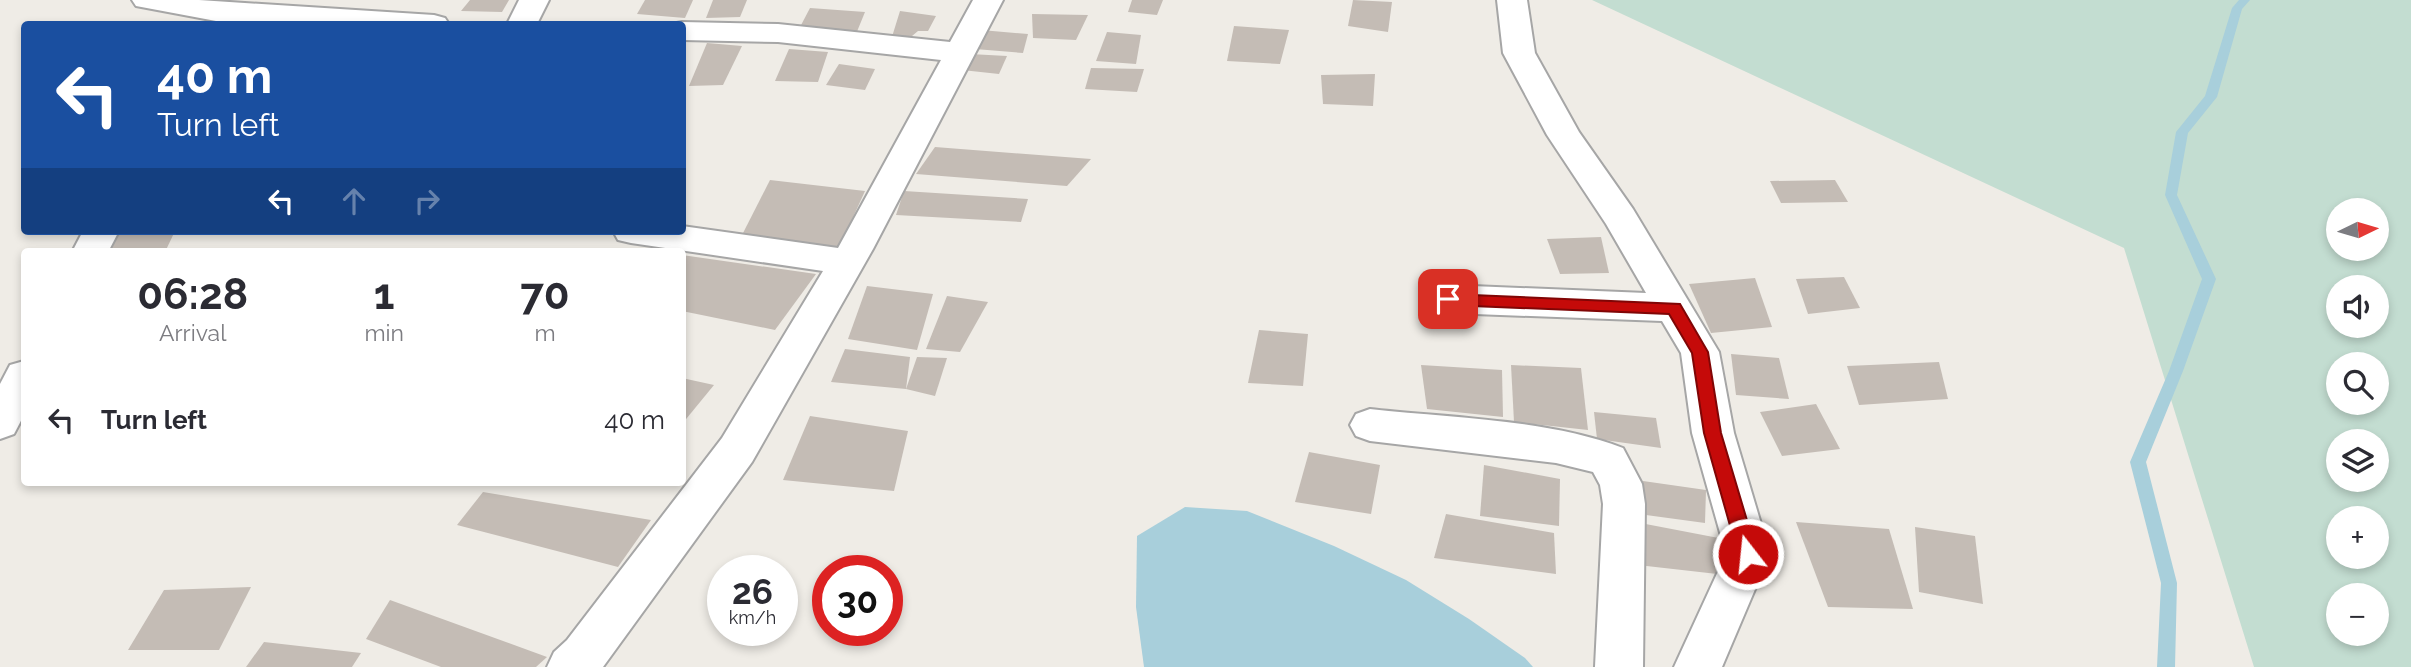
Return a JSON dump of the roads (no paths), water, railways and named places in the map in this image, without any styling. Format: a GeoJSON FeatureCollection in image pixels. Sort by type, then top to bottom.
{"type":"FeatureCollection","features":[{"type":"Feature","properties":{"kind":"street"},"geometry":{"type":"LineString","coordinates":[[147,0],[212,18],[323,21]]}},
{"type":"Feature","properties":{"kind":"street"},"geometry":{"type":"LineString","coordinates":[[524,21],[534,0]]}},
{"type":"Feature","properties":{"kind":"street"},"geometry":{"type":"LineString","coordinates":[[571,667],[584,655],[737,450],[847,262],[988,0]]}},
{"type":"Feature","properties":{"kind":"street"},"geometry":{"type":"LineString","coordinates":[[1512,0],[1519,53],[1564,135],[1620,218],[1700,352],[1713,433],[1748,554],[1698,667]]}},
{"type":"Feature","properties":{"kind":"street"},"geometry":{"type":"LineString","coordinates":[[686,32],[778,33],[958,52]]}},
{"type":"Feature","properties":{"kind":"street"},"geometry":{"type":"LineString","coordinates":[[659,235],[847,262]]}},
{"type":"Feature","properties":{"kind":"street"},"geometry":{"type":"LineString","coordinates":[[1448,299],[1674,308]]}},
{"type":"Feature","properties":{"kind":"street"},"geometry":{"type":"LineString","coordinates":[[0,423],[21,382]]}},
{"type":"Feature","properties":{"kind":"street"},"geometry":{"type":"LineString","coordinates":[[1370,425],[1556,446],[1608,460],[1621,484],[1624,505],[1619,667]]}},
{"type":"Feature","properties":{"kind":"water"},"geometry":{"type":"Polygon","coordinates":[[[1185,507],[1247,511],[1334,546],[1406,580],[1469,619],[1525,658],[1533,667],[1144,667],[1136,607],[1137,536],[1185,507]]]}},
{"type":"Feature","properties":{"kind":"waterway"},"geometry":{"type":"LineString","coordinates":[[2166,667],[2169,583],[2138,462],[2176,371],[2209,279],[2171,195],[2182,132],[2211,97],[2237,8],[2245,0]]}}]}
